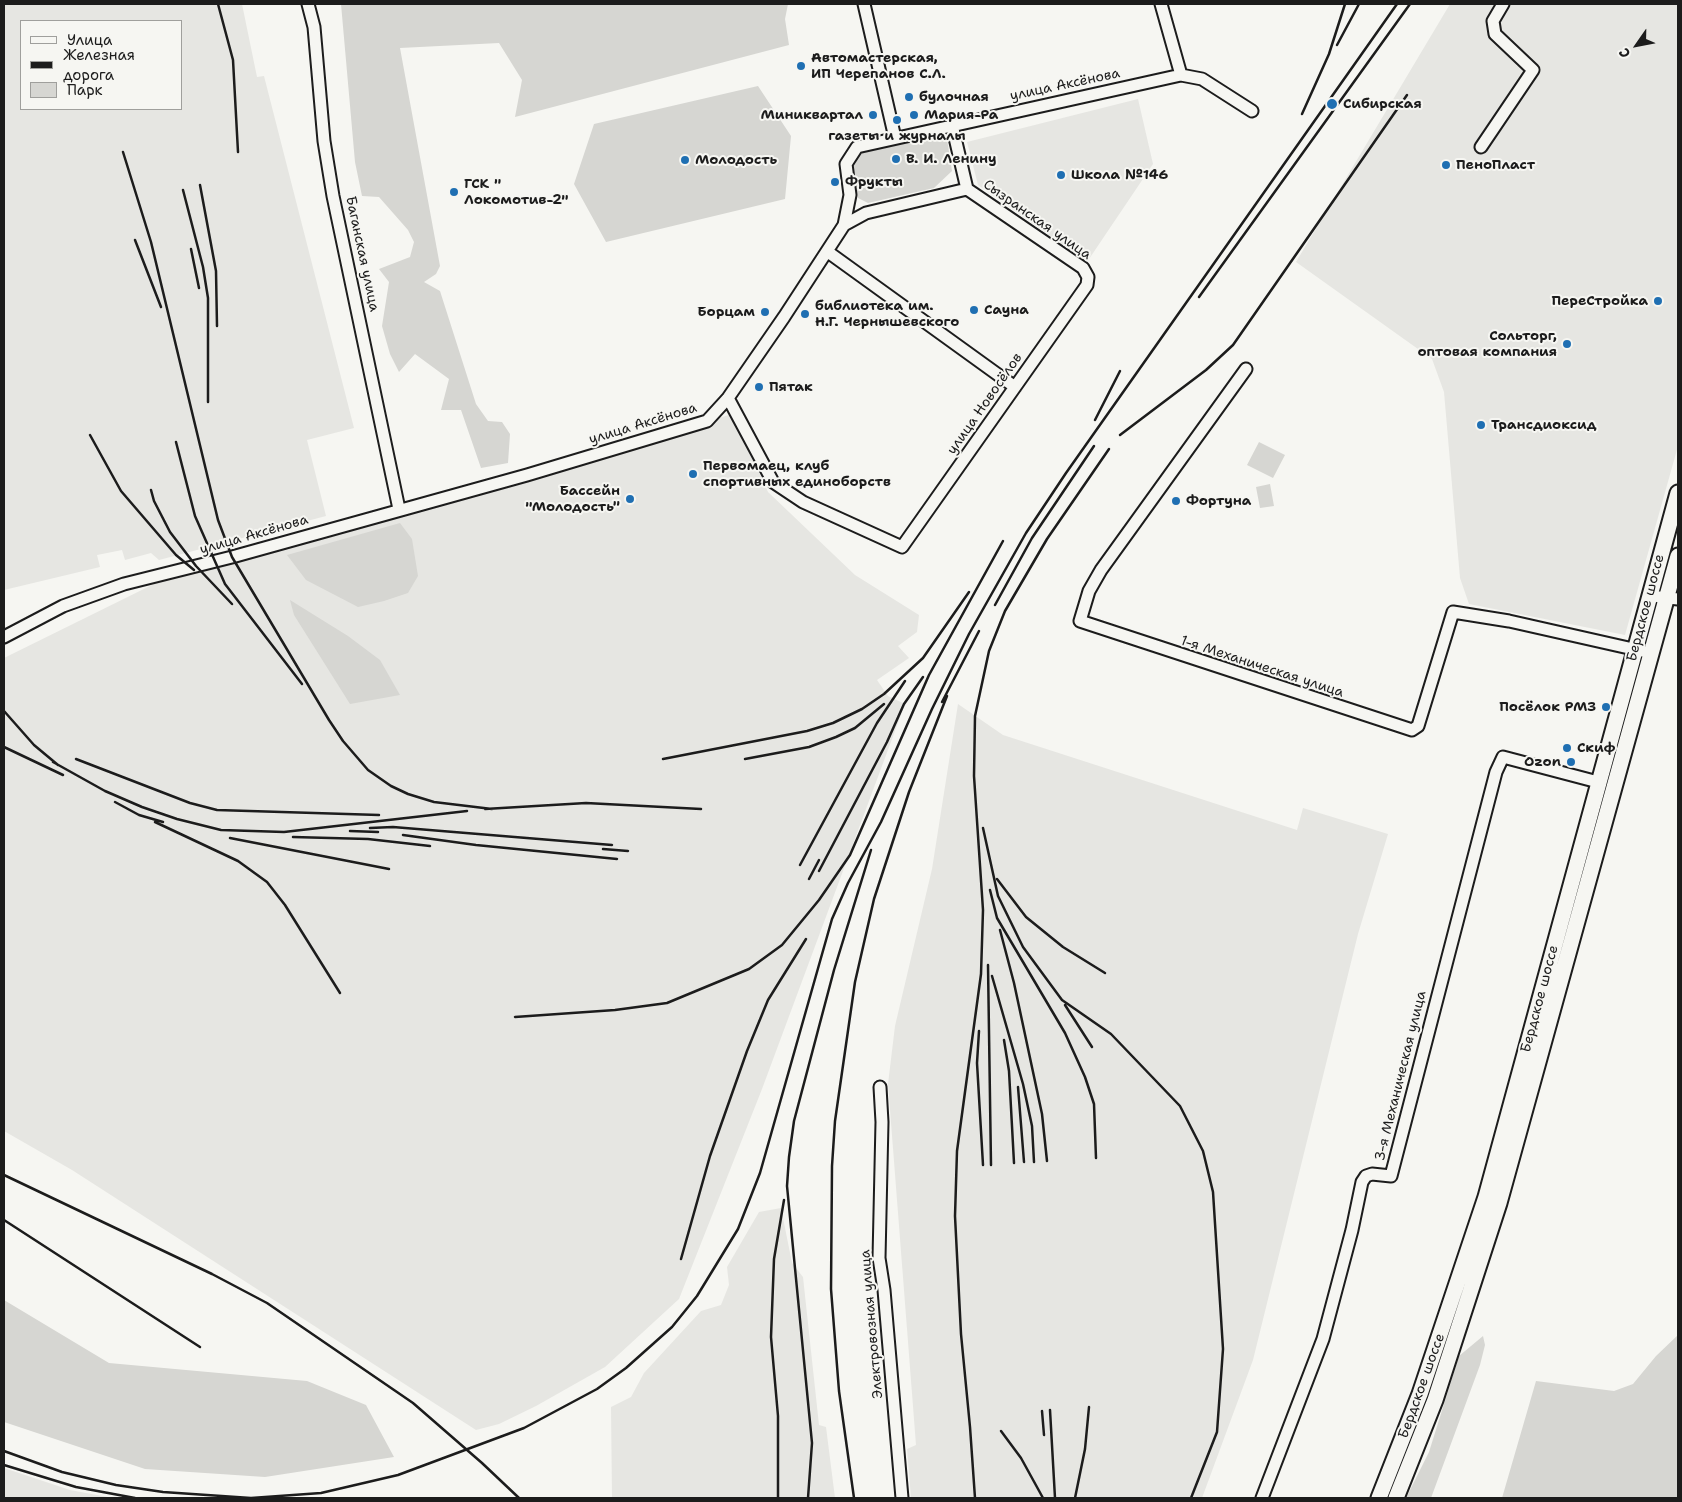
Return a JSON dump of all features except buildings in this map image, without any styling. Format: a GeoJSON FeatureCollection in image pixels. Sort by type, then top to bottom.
{"type":"FeatureCollection","features":[{"type":"Feature","properties":{"kind":"highway","name":"Бердское шоссе"},"geometry":{"type":"LineString","coordinates":[[1379,1498],[1420,1394],[1486,1197],[1678,493]]}},
{"type":"Feature","properties":{"kind":"highway","name":"Бердское шоссе"},"geometry":{"type":"LineString","coordinates":[[1396,1498],[1435,1400],[1499,1203],[1651,654],[1672,599],[1678,556]]}},
{"type":"Feature","properties":{"kind":"street","name":"Баганская улица"},"geometry":{"type":"LineString","coordinates":[[308,4],[314,27],[324,141],[333,196],[399,509]]}},
{"type":"Feature","properties":{"kind":"street"},"geometry":{"type":"LineString","coordinates":[[864,4],[895,138]]}},
{"type":"Feature","properties":{"kind":"street"},"geometry":{"type":"LineString","coordinates":[[1162,4],[1181,75]]}},
{"type":"Feature","properties":{"kind":"street"},"geometry":{"type":"LineString","coordinates":[[1481,147],[1533,70],[1495,34],[1492,21],[1503,4]]}},
{"type":"Feature","properties":{"kind":"street","name":"улица Аксёнова"},"geometry":{"type":"LineString","coordinates":[[4,637],[63,606],[124,584],[232,557],[399,509],[527,475],[707,421],[728,398],[828,252],[844,225],[851,190],[846,164],[852,152],[858,147],[1181,75],[1202,79],[1252,111]]}},
{"type":"Feature","properties":{"kind":"street"},"geometry":{"type":"LineString","coordinates":[[844,225],[866,213],[967,190],[952,126]]}},
{"type":"Feature","properties":{"kind":"street","name":"Сызранская улица"},"geometry":{"type":"LineString","coordinates":[[967,190],[1083,268],[1088,277]]}},
{"type":"Feature","properties":{"kind":"street"},"geometry":{"type":"LineString","coordinates":[[828,252],[1015,388]]}},
{"type":"Feature","properties":{"kind":"street","name":"улица Новосёлов"},"geometry":{"type":"LineString","coordinates":[[728,398],[773,482],[804,502],[902,547],[1087,285],[1088,277]]}},
{"type":"Feature","properties":{"kind":"street","name":"1-я Механическая улица"},"geometry":{"type":"LineString","coordinates":[[1246,369],[1101,570],[1089,591],[1080,621],[1412,730],[1418,726],[1453,612],[1509,621],[1651,654]]}},
{"type":"Feature","properties":{"kind":"street"},"geometry":{"type":"LineString","coordinates":[[1650,595],[1672,599]]}},
{"type":"Feature","properties":{"kind":"street","name":"3-я Механическая улица"},"geometry":{"type":"LineString","coordinates":[[1262,1498],[1323,1339],[1352,1230],[1362,1182],[1366,1176],[1372,1174],[1391,1176],[1496,772],[1503,757],[1598,782]]}},
{"type":"Feature","properties":{"kind":"street","name":"Электровозная улица"},"geometry":{"type":"LineString","coordinates":[[880,1087],[880,1258],[902,1498]]}},
{"type":"Feature","properties":{"kind":"shaded area"},"geometry":{"type":"Polygon","coordinates":[[[4,4],[242,4],[257,77],[264,76],[354,428],[307,440],[326,516],[159,560],[151,553],[125,560],[122,550],[97,555],[100,567],[4,590],[4,4]]]}},
{"type":"Feature","properties":{"kind":"shaded area"},"geometry":{"type":"Polygon","coordinates":[[[1450,4],[1678,4],[1678,446],[1625,635],[1469,604],[1460,578],[1444,392],[1432,359],[1296,262],[1450,4]]]}},
{"type":"Feature","properties":{"kind":"shaded area","name":"Школа №146"},"geometry":{"type":"Polygon","coordinates":[[[1138,99],[1153,164],[1087,262],[978,185],[967,142],[1138,99]]]}},
{"type":"Feature","properties":{"kind":"shaded area"},"geometry":{"type":"Polygon","coordinates":[[[732,414],[768,492],[855,575],[919,615],[917,632],[898,646],[909,658],[877,680],[888,696],[905,704],[762,1089],[679,1299],[605,1367],[536,1406],[499,1424],[476,1430],[72,1170],[4,1131],[4,658],[158,582],[386,519],[732,414]]]}},
{"type":"Feature","properties":{"kind":"shaded area"},"geometry":{"type":"Polygon","coordinates":[[[958,704],[1003,735],[1297,830],[1303,808],[1388,834],[1358,934],[1253,1360],[1202,1498],[911,1498],[907,1449],[916,1445],[888,1084],[895,1026],[932,869],[958,704]]]}},
{"type":"Feature","properties":{"kind":"shaded area"},"geometry":{"type":"Polygon","coordinates":[[[781,1208],[792,1263],[803,1277],[819,1425],[826,1427],[835,1498],[612,1498],[611,1407],[631,1397],[644,1373],[701,1311],[721,1305],[729,1285],[727,1267],[759,1212],[781,1208]]]}},
{"type":"Feature","properties":{"kind":"shaded area"},"geometry":{"type":"Polygon","coordinates":[[[4,1468],[70,1490],[113,1498],[4,1498],[4,1468]]]}},
{"type":"Feature","properties":{"kind":"green space"},"geometry":{"type":"Polygon","coordinates":[[[341,4],[788,4],[785,19],[789,45],[515,117],[522,80],[499,43],[400,48],[440,266],[436,274],[424,282],[440,291],[476,404],[488,421],[502,422],[510,434],[508,463],[481,468],[461,410],[441,410],[449,379],[415,354],[399,372],[390,354],[382,326],[389,282],[379,269],[410,257],[414,242],[408,230],[379,197],[362,196],[355,162],[341,4]]]}},
{"type":"Feature","properties":{"kind":"green space","name":"Молодость"},"geometry":{"type":"Polygon","coordinates":[[[758,86],[791,136],[785,199],[606,242],[574,184],[594,124],[758,86]]]}},
{"type":"Feature","properties":{"kind":"green space"},"geometry":{"type":"Polygon","coordinates":[[[938,134],[947,139],[952,171],[934,188],[868,203],[858,198],[852,164],[862,151],[938,134]]]}},
{"type":"Feature","properties":{"kind":"green space"},"geometry":{"type":"Polygon","coordinates":[[[1259,442],[1285,455],[1273,478],[1247,465],[1259,442]]]}},
{"type":"Feature","properties":{"kind":"green space"},"geometry":{"type":"Polygon","coordinates":[[[1270,484],[1274,506],[1260,508],[1256,487],[1270,484]]]}},
{"type":"Feature","properties":{"kind":"green space"},"geometry":{"type":"Polygon","coordinates":[[[400,523],[412,539],[418,576],[408,593],[384,601],[358,607],[306,580],[287,555],[400,523]]]}},
{"type":"Feature","properties":{"kind":"green space"},"geometry":{"type":"Polygon","coordinates":[[[290,600],[348,636],[380,660],[400,695],[350,704],[294,615],[290,600]]]}},
{"type":"Feature","properties":{"kind":"green space"},"geometry":{"type":"Polygon","coordinates":[[[4,1300],[109,1363],[307,1381],[366,1405],[394,1457],[265,1477],[145,1469],[4,1422],[4,1300]]]}},
{"type":"Feature","properties":{"kind":"green space"},"geometry":{"type":"Polygon","coordinates":[[[1678,1335],[1678,1498],[1502,1498],[1536,1381],[1614,1391],[1633,1384],[1656,1356],[1678,1335]]]}},
{"type":"Feature","properties":{"kind":"green space"},"geometry":{"type":"Polygon","coordinates":[[[1483,1336],[1485,1345],[1480,1365],[1431,1498],[1406,1498],[1429,1452],[1459,1356],[1483,1336]]]}},
{"type":"Feature","properties":{"kind":"railway"},"geometry":{"type":"LineString","coordinates":[[218,4],[233,60],[238,152]]}},
{"type":"Feature","properties":{"kind":"railway"},"geometry":{"type":"LineString","coordinates":[[1302,114],[1329,54],[1345,4]]}},
{"type":"Feature","properties":{"kind":"railway"},"geometry":{"type":"LineString","coordinates":[[1337,45],[1359,4]]}},
{"type":"Feature","properties":{"kind":"railway"},"geometry":{"type":"LineString","coordinates":[[4,1451],[62,1472],[116,1485],[163,1492],[251,1498],[321,1493],[398,1475],[524,1428],[597,1389],[626,1368],[672,1327],[697,1296],[738,1229],[760,1173],[832,919],[848,883],[881,822],[932,709],[969,634],[1026,533],[1066,473],[1397,4]]}},
{"type":"Feature","properties":{"kind":"railway"},"geometry":{"type":"LineString","coordinates":[[1199,297],[1410,4]]}},
{"type":"Feature","properties":{"kind":"railway"},"geometry":{"type":"LineString","coordinates":[[1120,435],[1206,370],[1233,345],[1407,95]]}},
{"type":"Feature","properties":{"kind":"railway"},"geometry":{"type":"LineString","coordinates":[[123,152],[151,242],[218,520],[232,557],[329,720],[343,741],[368,770],[391,786],[408,794],[434,802],[492,809]]}},
{"type":"Feature","properties":{"kind":"railway"},"geometry":{"type":"LineString","coordinates":[[200,185],[216,271],[217,326]]}},
{"type":"Feature","properties":{"kind":"railway"},"geometry":{"type":"LineString","coordinates":[[183,190],[203,267],[208,298],[208,402]]}},
{"type":"Feature","properties":{"kind":"railway"},"geometry":{"type":"LineString","coordinates":[[135,240],[161,307]]}},
{"type":"Feature","properties":{"kind":"railway"},"geometry":{"type":"LineString","coordinates":[[191,249],[199,288]]}},
{"type":"Feature","properties":{"kind":"railway"},"geometry":{"type":"LineString","coordinates":[[1095,420],[1120,371]]}},
{"type":"Feature","properties":{"kind":"railway"},"geometry":{"type":"LineString","coordinates":[[90,435],[121,491],[176,555],[194,570]]}},
{"type":"Feature","properties":{"kind":"railway"},"geometry":{"type":"LineString","coordinates":[[176,442],[195,516],[225,584],[302,684]]}},
{"type":"Feature","properties":{"kind":"railway"},"geometry":{"type":"LineString","coordinates":[[995,605],[1032,538],[1094,446]]}},
{"type":"Feature","properties":{"kind":"railway"},"geometry":{"type":"LineString","coordinates":[[975,1498],[961,1334],[955,1216],[957,1151],[981,974],[983,910],[974,776],[975,716],[989,651],[1005,611],[1047,539],[1109,449]]}},
{"type":"Feature","properties":{"kind":"railway"},"geometry":{"type":"LineString","coordinates":[[151,490],[154,501],[170,532],[196,566],[232,604]]}},
{"type":"Feature","properties":{"kind":"railway"},"geometry":{"type":"LineString","coordinates":[[515,1017],[615,1010],[667,1003],[749,969],[782,945],[819,900],[850,855],[929,675],[1003,541]]}},
{"type":"Feature","properties":{"kind":"railway"},"geometry":{"type":"LineString","coordinates":[[663,759],[807,731],[833,723],[862,709],[884,694],[923,658],[969,592]]}},
{"type":"Feature","properties":{"kind":"railway"},"geometry":{"type":"LineString","coordinates":[[942,702],[979,631]]}},
{"type":"Feature","properties":{"kind":"railway"},"geometry":{"type":"LineString","coordinates":[[819,871],[887,742],[904,704],[923,677]]}},
{"type":"Feature","properties":{"kind":"railway"},"geometry":{"type":"LineString","coordinates":[[800,865],[877,723],[905,681]]}},
{"type":"Feature","properties":{"kind":"railway"},"geometry":{"type":"LineString","coordinates":[[854,1498],[839,1391],[831,1289],[832,1166],[835,1121],[855,982],[874,899],[909,792],[947,696]]}},
{"type":"Feature","properties":{"kind":"railway"},"geometry":{"type":"LineString","coordinates":[[745,759],[809,747],[836,737],[855,728],[884,704]]}},
{"type":"Feature","properties":{"kind":"railway"},"geometry":{"type":"LineString","coordinates":[[4,711],[34,745],[58,765]]}},
{"type":"Feature","properties":{"kind":"railway"},"geometry":{"type":"LineString","coordinates":[[4,747],[63,775]]}},
{"type":"Feature","properties":{"kind":"railway"},"geometry":{"type":"LineString","coordinates":[[76,759],[190,803],[217,810],[379,815]]}},
{"type":"Feature","properties":{"kind":"railway"},"geometry":{"type":"LineString","coordinates":[[53,762],[105,791],[142,807],[177,819],[221,830],[284,832],[467,811]]}},
{"type":"Feature","properties":{"kind":"railway"},"geometry":{"type":"LineString","coordinates":[[115,802],[139,815],[163,822]]}},
{"type":"Feature","properties":{"kind":"railway"},"geometry":{"type":"LineString","coordinates":[[485,809],[586,803],[701,809]]}},
{"type":"Feature","properties":{"kind":"railway"},"geometry":{"type":"LineString","coordinates":[[155,822],[238,861],[267,882],[285,905],[340,993]]}},
{"type":"Feature","properties":{"kind":"railway"},"geometry":{"type":"LineString","coordinates":[[370,828],[393,827],[612,845]]}},
{"type":"Feature","properties":{"kind":"railway"},"geometry":{"type":"LineString","coordinates":[[983,828],[998,896],[1023,947],[1062,1000],[1111,1034],[1180,1106],[1203,1151],[1213,1192],[1223,1349],[1217,1432],[1191,1498]]}},
{"type":"Feature","properties":{"kind":"railway"},"geometry":{"type":"LineString","coordinates":[[350,831],[378,832]]}},
{"type":"Feature","properties":{"kind":"railway"},"geometry":{"type":"LineString","coordinates":[[403,835],[476,845],[617,859]]}},
{"type":"Feature","properties":{"kind":"railway"},"geometry":{"type":"LineString","coordinates":[[293,837],[368,839],[430,846]]}},
{"type":"Feature","properties":{"kind":"railway"},"geometry":{"type":"LineString","coordinates":[[230,838],[389,869]]}},
{"type":"Feature","properties":{"kind":"railway"},"geometry":{"type":"LineString","coordinates":[[603,849],[628,851]]}},
{"type":"Feature","properties":{"kind":"railway"},"geometry":{"type":"LineString","coordinates":[[808,1498],[812,1443],[787,1186],[789,1157],[794,1121],[834,970],[871,850]]}},
{"type":"Feature","properties":{"kind":"railway"},"geometry":{"type":"LineString","coordinates":[[809,879],[819,860]]}},
{"type":"Feature","properties":{"kind":"railway"},"geometry":{"type":"LineString","coordinates":[[997,879],[1026,917],[1063,947],[1105,973]]}},
{"type":"Feature","properties":{"kind":"railway"},"geometry":{"type":"LineString","coordinates":[[990,890],[997,918],[1065,1033],[1085,1077],[1094,1104],[1096,1158]]}},
{"type":"Feature","properties":{"kind":"railway"},"geometry":{"type":"LineString","coordinates":[[1000,930],[1014,983],[1042,1114],[1047,1161]]}},
{"type":"Feature","properties":{"kind":"railway"},"geometry":{"type":"LineString","coordinates":[[681,1259],[710,1156],[747,1051],[768,1000],[806,939]]}},
{"type":"Feature","properties":{"kind":"railway"},"geometry":{"type":"LineString","coordinates":[[988,965],[991,1165]]}},
{"type":"Feature","properties":{"kind":"railway"},"geometry":{"type":"LineString","coordinates":[[992,976],[1023,1084],[1032,1126],[1034,1162]]}},
{"type":"Feature","properties":{"kind":"railway"},"geometry":{"type":"LineString","coordinates":[[1065,1005],[1092,1047]]}},
{"type":"Feature","properties":{"kind":"railway"},"geometry":{"type":"LineString","coordinates":[[979,1031],[977,1063],[983,1165]]}},
{"type":"Feature","properties":{"kind":"railway"},"geometry":{"type":"LineString","coordinates":[[1004,1040],[1009,1071],[1014,1163]]}},
{"type":"Feature","properties":{"kind":"railway"},"geometry":{"type":"LineString","coordinates":[[1018,1087],[1024,1162]]}},
{"type":"Feature","properties":{"kind":"railway"},"geometry":{"type":"LineString","coordinates":[[4,1175],[212,1274],[267,1303],[413,1403],[519,1498]]}},
{"type":"Feature","properties":{"kind":"railway"},"geometry":{"type":"LineString","coordinates":[[778,1498],[778,1416],[771,1337],[774,1259],[784,1200]]}},
{"type":"Feature","properties":{"kind":"railway"},"geometry":{"type":"LineString","coordinates":[[4,1220],[200,1347]]}},
{"type":"Feature","properties":{"kind":"railway"},"geometry":{"type":"LineString","coordinates":[[1075,1498],[1085,1449],[1089,1407]]}},
{"type":"Feature","properties":{"kind":"railway"},"geometry":{"type":"LineString","coordinates":[[1050,1410],[1055,1498]]}},
{"type":"Feature","properties":{"kind":"railway"},"geometry":{"type":"LineString","coordinates":[[1042,1411],[1044,1435]]}},
{"type":"Feature","properties":{"kind":"railway"},"geometry":{"type":"LineString","coordinates":[[1001,1431],[1021,1458],[1043,1498]]}},
{"type":"Feature","properties":{"kind":"railway"},"geometry":{"type":"LineString","coordinates":[[4,1465],[76,1487],[135,1498]]}},
{"type":"Feature","properties":{"kind":"place","name":"Автомастерская, ИП Черепанов С.Л."},"geometry":{"type":"Point","coordinates":[801,66]}},
{"type":"Feature","properties":{"kind":"place","name":"булочная"},"geometry":{"type":"Point","coordinates":[909,97]}},
{"type":"Feature","properties":{"kind":"place","name":"Сибирская"},"geometry":{"type":"Point","coordinates":[1332,104]}},
{"type":"Feature","properties":{"kind":"place","name":"Миниквартал"},"geometry":{"type":"Point","coordinates":[873,115]}},
{"type":"Feature","properties":{"kind":"place","name":"Мария-Ра"},"geometry":{"type":"Point","coordinates":[914,115]}},
{"type":"Feature","properties":{"kind":"place","name":"газеты и журналы"},"geometry":{"type":"Point","coordinates":[897,120]}},
{"type":"Feature","properties":{"kind":"place","name":"В. И. Ленину"},"geometry":{"type":"Point","coordinates":[896,159]}},
{"type":"Feature","properties":{"kind":"place","name":"Молодость"},"geometry":{"type":"Point","coordinates":[685,160]}},
{"type":"Feature","properties":{"kind":"place","name":"ПеноПласт"},"geometry":{"type":"Point","coordinates":[1446,165]}},
{"type":"Feature","properties":{"kind":"place","name":"Школа №146"},"geometry":{"type":"Point","coordinates":[1061,175]}},
{"type":"Feature","properties":{"kind":"place","name":"Фрукты"},"geometry":{"type":"Point","coordinates":[835,182]}},
{"type":"Feature","properties":{"kind":"place","name":"ГСК \" Локомотив-2\""},"geometry":{"type":"Point","coordinates":[454,192]}},
{"type":"Feature","properties":{"kind":"place","name":"ПереСтройка"},"geometry":{"type":"Point","coordinates":[1658,301]}},
{"type":"Feature","properties":{"kind":"place","name":"Сауна"},"geometry":{"type":"Point","coordinates":[974,310]}},
{"type":"Feature","properties":{"kind":"place","name":"Борцам"},"geometry":{"type":"Point","coordinates":[765,312]}},
{"type":"Feature","properties":{"kind":"place","name":"библиотека им. Н.Г. Чернышевского"},"geometry":{"type":"Point","coordinates":[805,314]}},
{"type":"Feature","properties":{"kind":"place","name":"Сольторг, оптовая компания"},"geometry":{"type":"Point","coordinates":[1567,344]}},
{"type":"Feature","properties":{"kind":"place","name":"Пятак"},"geometry":{"type":"Point","coordinates":[759,387]}},
{"type":"Feature","properties":{"kind":"place","name":"Трансдиоксид"},"geometry":{"type":"Point","coordinates":[1481,425]}},
{"type":"Feature","properties":{"kind":"place","name":"Первомаец, клуб спортивных единоборств"},"geometry":{"type":"Point","coordinates":[693,474]}},
{"type":"Feature","properties":{"kind":"place","name":"Бассейн \"Молодость\""},"geometry":{"type":"Point","coordinates":[630,499]}},
{"type":"Feature","properties":{"kind":"place","name":"Фортуна"},"geometry":{"type":"Point","coordinates":[1176,501]}},
{"type":"Feature","properties":{"kind":"place","name":"Посёлок РМЗ"},"geometry":{"type":"Point","coordinates":[1606,707]}},
{"type":"Feature","properties":{"kind":"place","name":"Скиф"},"geometry":{"type":"Point","coordinates":[1567,748]}},
{"type":"Feature","properties":{"kind":"place","name":"Ozon"},"geometry":{"type":"Point","coordinates":[1571,762]}}]}
